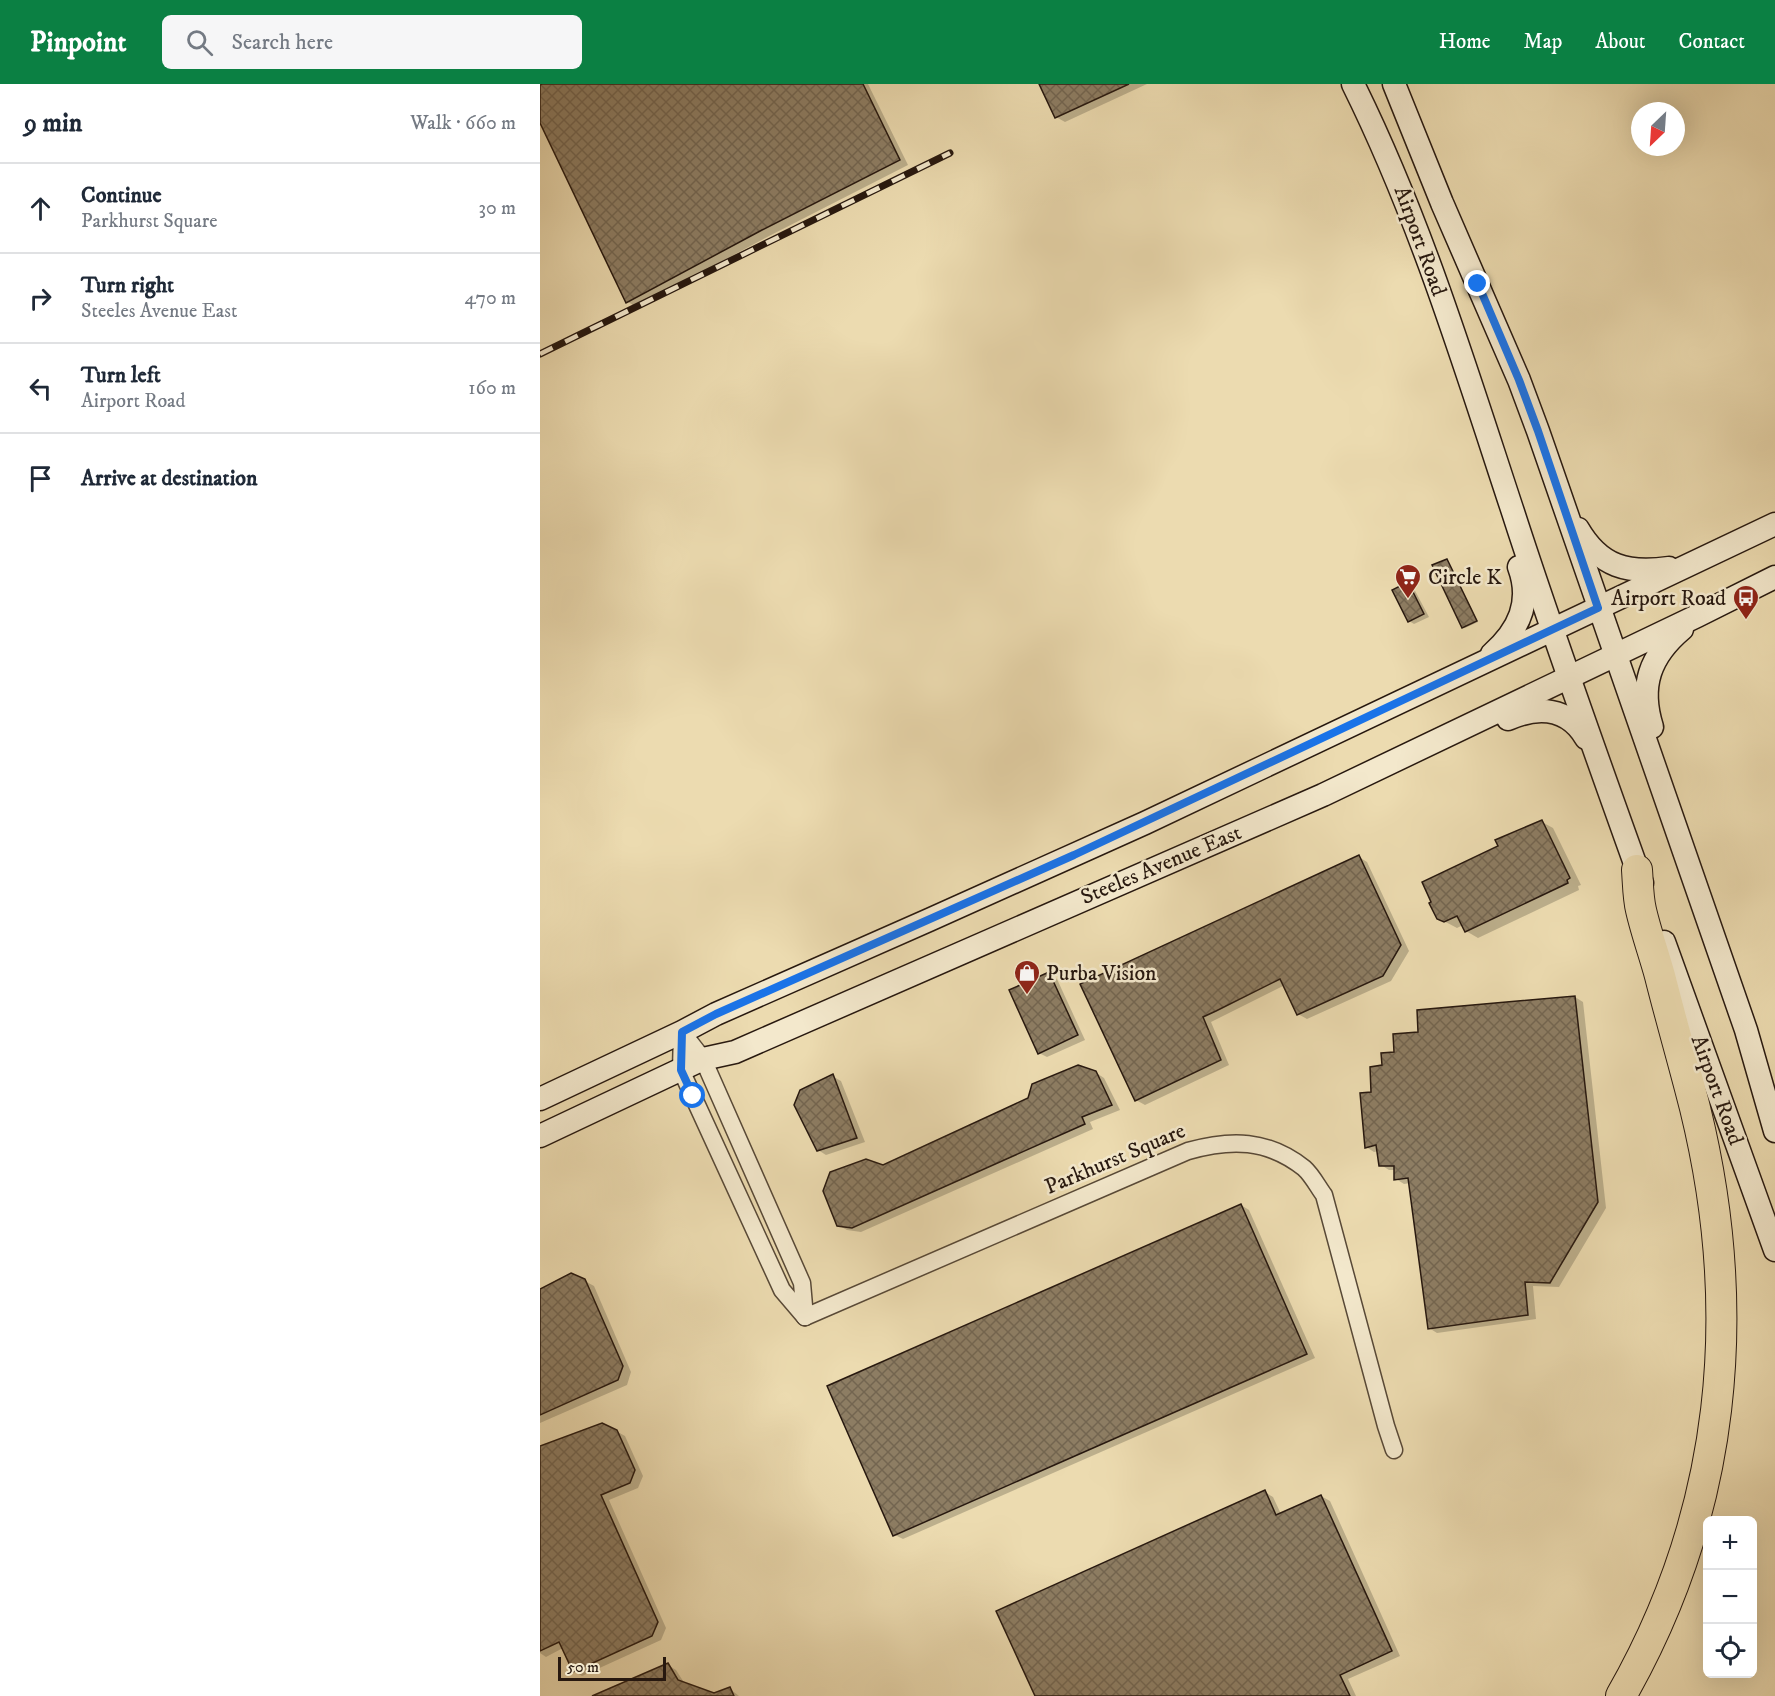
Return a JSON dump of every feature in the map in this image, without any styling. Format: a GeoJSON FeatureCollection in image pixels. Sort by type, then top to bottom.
{"type":"FeatureCollection","features":[{"type":"Feature","properties":{"kind":"highway"},"geometry":{"type":"LineString","coordinates":[[1621,1696],[1659,1619],[1694,1528],[1715,1421],[1722,1341],[1720,1254],[1707,1162],[1680,1053],[1640,909],[1637,870]]}},
{"type":"Feature","properties":{"kind":"main road","name":"Airport Road"},"geometry":{"type":"LineString","coordinates":[[1353,84],[1396,175],[1455,334],[1513,513],[1600,766],[1775,1250]]}},
{"type":"Feature","properties":{"kind":"main road","name":"Airport Road"},"geometry":{"type":"LineString","coordinates":[[1394,84],[1442,203],[1519,380],[1746,1030],[1775,1131]]}},
{"type":"Feature","properties":{"kind":"main road"},"geometry":{"type":"LineString","coordinates":[[1562,503],[1587,544],[1603,558],[1626,568],[1644,572],[1689,565]]}},
{"type":"Feature","properties":{"kind":"main road"},"geometry":{"type":"LineString","coordinates":[[1479,665],[1510,635],[1526,595],[1522,574],[1510,539],[1513,513]]}},
{"type":"Feature","properties":{"kind":"main road","name":"Steeles Avenue East"},"geometry":{"type":"LineString","coordinates":[[540,1100],[716,1014],[1135,827],[1775,524]]}},
{"type":"Feature","properties":{"kind":"main road","name":"Steeles Avenue East"},"geometry":{"type":"LineString","coordinates":[[540,1136],[704,1059],[735,1052],[1323,795],[1697,616],[1775,576]]}},
{"type":"Feature","properties":{"kind":"main road"},"geometry":{"type":"LineString","coordinates":[[1669,808],[1672,783],[1648,714],[1647,681],[1657,657],[1667,642],[1697,616]]}},
{"type":"Feature","properties":{"kind":"main road"},"geometry":{"type":"LineString","coordinates":[[1466,726],[1488,728],[1523,712],[1533,710],[1550,712],[1569,719],[1577,725],[1600,766]]}},
{"type":"Feature","properties":{"kind":"street"},"geometry":{"type":"LineString","coordinates":[[682,1032],[704,1059],[802,1283],[805,1317]]}},
{"type":"Feature","properties":{"kind":"street"},"geometry":{"type":"LineString","coordinates":[[682,1032],[681,1070],[782,1290],[805,1317]]}},
{"type":"Feature","properties":{"kind":"street","name":"Parkhurst Square"},"geometry":{"type":"LineString","coordinates":[[805,1317],[1188,1151],[1215,1143],[1248,1143],[1280,1154],[1306,1170],[1323,1195],[1394,1450]]}},
{"type":"Feature","properties":{"kind":"building"},"geometry":{"type":"Polygon","coordinates":[[[863,84],[900,160],[626,303],[540,123],[540,85],[863,84]]]}},
{"type":"Feature","properties":{"kind":"building"},"geometry":{"type":"Polygon","coordinates":[[[1039,84],[1129,84],[1055,118],[1039,84]]]}},
{"type":"Feature","properties":{"kind":"building"},"geometry":{"type":"Polygon","coordinates":[[[1447,559],[1477,621],[1462,628],[1432,565],[1447,559]]]}},
{"type":"Feature","properties":{"kind":"building"},"geometry":{"type":"Polygon","coordinates":[[[1408,582],[1424,614],[1408,622],[1392,590],[1408,582]]]}},
{"type":"Feature","properties":{"kind":"building"},"geometry":{"type":"Polygon","coordinates":[[[1542,820],[1570,878],[1567,880],[1568,883],[1465,932],[1457,916],[1444,922],[1437,919],[1422,882],[1498,846],[1495,840],[1542,820]]]}},
{"type":"Feature","properties":{"kind":"building"},"geometry":{"type":"Polygon","coordinates":[[[1359,855],[1401,945],[1383,976],[1297,1015],[1280,979],[1203,1017],[1221,1060],[1135,1101],[1080,984],[1359,855]]]}},
{"type":"Feature","properties":{"kind":"building"},"geometry":{"type":"Polygon","coordinates":[[[1049,972],[1078,1035],[1038,1054],[1009,990],[1049,972]]]}},
{"type":"Feature","properties":{"kind":"building"},"geometry":{"type":"Polygon","coordinates":[[[1575,996],[1598,1202],[1550,1283],[1525,1282],[1528,1315],[1428,1329],[1408,1178],[1394,1180],[1394,1166],[1379,1166],[1376,1145],[1365,1148],[1360,1093],[1371,1092],[1370,1067],[1382,1065],[1381,1053],[1394,1052],[1393,1034],[1418,1032],[1417,1010],[1575,996]]]}},
{"type":"Feature","properties":{"kind":"building"},"geometry":{"type":"Polygon","coordinates":[[[1078,1065],[1096,1071],[1112,1105],[1082,1117],[1085,1124],[852,1228],[837,1226],[823,1191],[830,1172],[866,1159],[883,1165],[1028,1098],[1032,1084],[1078,1065]]]}},
{"type":"Feature","properties":{"kind":"building"},"geometry":{"type":"Polygon","coordinates":[[[833,1074],[857,1138],[817,1151],[794,1105],[800,1090],[833,1074]]]}},
{"type":"Feature","properties":{"kind":"building"},"geometry":{"type":"Polygon","coordinates":[[[1241,1204],[1307,1354],[893,1536],[827,1386],[1241,1204]]]}},
{"type":"Feature","properties":{"kind":"building"},"geometry":{"type":"Polygon","coordinates":[[[571,1273],[585,1279],[623,1366],[618,1380],[540,1415],[540,1289],[571,1273]]]}},
{"type":"Feature","properties":{"kind":"building"},"geometry":{"type":"Polygon","coordinates":[[[602,1423],[617,1430],[635,1470],[630,1483],[601,1495],[658,1622],[652,1636],[573,1672],[559,1642],[540,1651],[540,1446],[602,1423]]]}},
{"type":"Feature","properties":{"kind":"building"},"geometry":{"type":"Polygon","coordinates":[[[1265,1490],[1276,1515],[1321,1495],[1392,1651],[1340,1675],[1350,1696],[1035,1696],[996,1611],[1265,1490]]]}},
{"type":"Feature","properties":{"kind":"building"},"geometry":{"type":"Polygon","coordinates":[[[668,1663],[678,1680],[714,1693],[730,1687],[734,1696],[592,1696],[668,1663]]]}},
{"type":"Feature","properties":{"kind":"railway"},"geometry":{"type":"LineString","coordinates":[[540,354],[950,153]]}},
{"type":"Feature","properties":{"kind":"place","name":"Circle K"},"geometry":{"type":"Point","coordinates":[1408,600]}},
{"type":"Feature","properties":{"kind":"place","name":"Airport Road"},"geometry":{"type":"Point","coordinates":[1746,621]}},
{"type":"Feature","properties":{"kind":"place","name":"Purba Vision"},"geometry":{"type":"Point","coordinates":[1027,996]}},
{"type":"Feature","properties":{"kind":"route"},"geometry":{"type":"LineString","coordinates":[[693,1096],[681,1070],[682,1032],[716,1014],[1219,788],[1598,608],[1538,431],[1478,284]]}}]}
